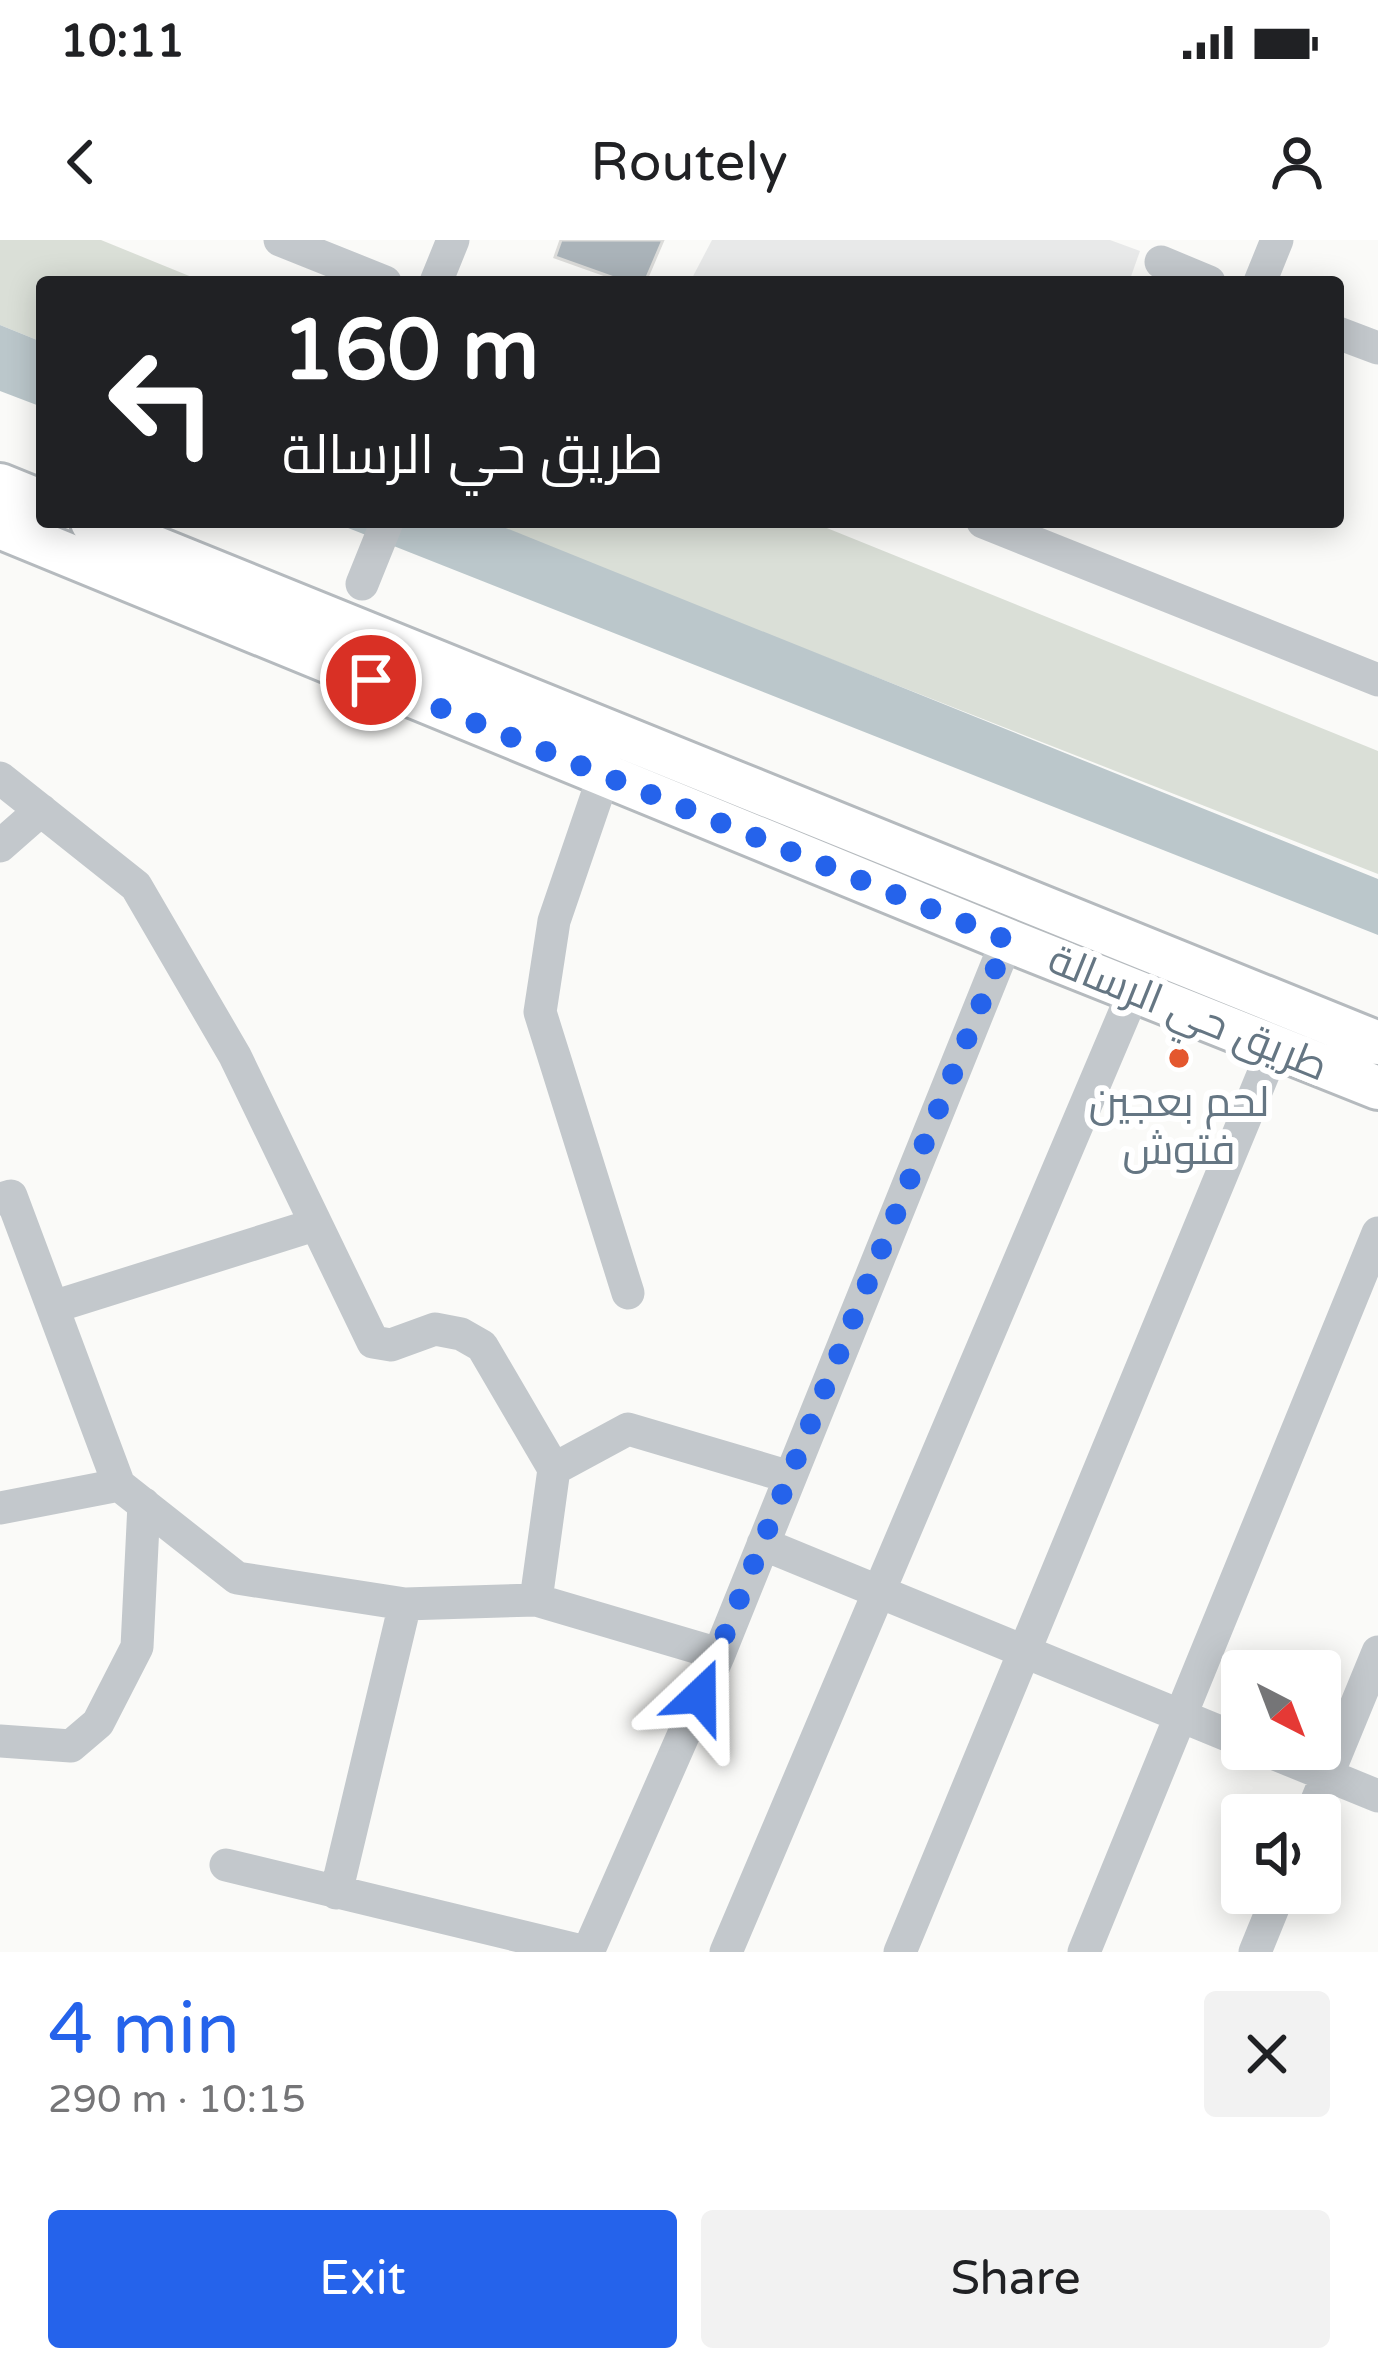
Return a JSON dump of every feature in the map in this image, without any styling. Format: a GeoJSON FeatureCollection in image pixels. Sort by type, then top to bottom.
{"type":"FeatureCollection","features":[{"type":"Feature","properties":{"kind":"main road"},"geometry":{"type":"LineString","coordinates":[[0,484],[36,499]]}},
{"type":"Feature","properties":{"kind":"main road","name":"طريق حي الرسالة"},"geometry":{"type":"LineString","coordinates":[[0,527],[258,611],[356,604],[1378,1043]]}},
{"type":"Feature","properties":{"kind":"main road","name":"طريق حي الرسالة"},"geometry":{"type":"LineString","coordinates":[[103,528],[258,611],[333,664],[1378,1088]]}},
{"type":"Feature","properties":{"kind":"main road"},"geometry":{"type":"LineString","coordinates":[[333,664],[356,604]]}},
{"type":"Feature","properties":{"kind":"street"},"geometry":{"type":"LineString","coordinates":[[280,240],[370,276]]}},
{"type":"Feature","properties":{"kind":"street"},"geometry":{"type":"LineString","coordinates":[[438,276],[453,240]]}},
{"type":"Feature","properties":{"kind":"street"},"geometry":{"type":"LineString","coordinates":[[1262,276],[1277,240]]}},
{"type":"Feature","properties":{"kind":"street"},"geometry":{"type":"LineString","coordinates":[[1156,261],[1194,276]]}},
{"type":"Feature","properties":{"kind":"street"},"geometry":{"type":"LineString","coordinates":[[1344,335],[1378,349]]}},
{"type":"Feature","properties":{"kind":"street"},"geometry":{"type":"LineString","coordinates":[[356,604],[385,528]]}},
{"type":"Feature","properties":{"kind":"street"},"geometry":{"type":"LineString","coordinates":[[1015,528],[1058,536],[1378,680]]}},
{"type":"Feature","properties":{"kind":"street"},"geometry":{"type":"LineString","coordinates":[[604,775],[554,921],[540,1012],[628,1293]]}},
{"type":"Feature","properties":{"kind":"street"},"geometry":{"type":"LineString","coordinates":[[0,778],[136,886],[235,1056],[373,1342],[391,1345],[434,1329],[461,1334],[482,1346],[554,1469],[536,1600]]}},
{"type":"Feature","properties":{"kind":"street"},"geometry":{"type":"LineString","coordinates":[[0,847],[41,810]]}},
{"type":"Feature","properties":{"kind":"street"},"geometry":{"type":"LineString","coordinates":[[226,1864],[587,1952],[719,1654],[1007,940]]}},
{"type":"Feature","properties":{"kind":"street"},"geometry":{"type":"LineString","coordinates":[[726,1952],[1135,992]]}},
{"type":"Feature","properties":{"kind":"street"},"geometry":{"type":"LineString","coordinates":[[900,1952],[1274,1048]]}},
{"type":"Feature","properties":{"kind":"street"},"geometry":{"type":"LineString","coordinates":[[0,1199],[11,1196],[131,1494],[137,1647],[98,1723],[71,1746],[0,1741]]}},
{"type":"Feature","properties":{"kind":"street"},"geometry":{"type":"LineString","coordinates":[[53,1307],[314,1225]]}},
{"type":"Feature","properties":{"kind":"street"},"geometry":{"type":"LineString","coordinates":[[1084,1952],[1378,1233]]}},
{"type":"Feature","properties":{"kind":"street"},"geometry":{"type":"LineString","coordinates":[[554,1469],[628,1429],[790,1477]]}},
{"type":"Feature","properties":{"kind":"street"},"geometry":{"type":"LineString","coordinates":[[0,1508],[131,1494],[238,1578],[405,1604],[536,1600],[719,1654]]}},
{"type":"Feature","properties":{"kind":"street"},"geometry":{"type":"LineString","coordinates":[[763,1544],[1221,1732]]}},
{"type":"Feature","properties":{"kind":"street"},"geometry":{"type":"LineString","coordinates":[[336,1893],[405,1604]]}},
{"type":"Feature","properties":{"kind":"street"},"geometry":{"type":"LineString","coordinates":[[1320,1794],[1378,1652]]}},
{"type":"Feature","properties":{"kind":"street"},"geometry":{"type":"LineString","coordinates":[[1314,1770],[1378,1796]]}},
{"type":"Feature","properties":{"kind":"street"},"geometry":{"type":"LineString","coordinates":[[1255,1952],[1270,1914]]}},
{"type":"Feature","properties":{"kind":"shaded area"},"geometry":{"type":"Polygon","coordinates":[[[0,240],[101,240],[189,276],[36,276],[36,340],[0,325],[0,240]]]}},
{"type":"Feature","properties":{"kind":"shaded area"},"geometry":{"type":"Polygon","coordinates":[[[712,240],[1110,240],[1140,251],[1131,276],[693,276],[712,240]]]}},
{"type":"Feature","properties":{"kind":"shaded area"},"geometry":{"type":"Polygon","coordinates":[[[0,325],[36,340],[36,405],[0,391],[0,325]]]}},
{"type":"Feature","properties":{"kind":"shaded area"},"geometry":{"type":"Polygon","coordinates":[[[348,528],[506,528],[1378,879],[1378,935],[348,528]]]}},
{"type":"Feature","properties":{"kind":"shaded area"},"geometry":{"type":"Polygon","coordinates":[[[496,528],[827,528],[1378,751],[1378,874],[496,528]]]}},
{"type":"Feature","properties":{"kind":"building"},"geometry":{"type":"Polygon","coordinates":[[[561,240],[663,240],[648,276],[608,276],[555,257],[561,240]]]}},
{"type":"Feature","properties":{"kind":"place","name":"لحم بعجين فتوش"},"geometry":{"type":"Point","coordinates":[1179,1058]}},
{"type":"Feature","properties":{"kind":"route"},"geometry":{"type":"LineString","coordinates":[[371,680],[1007,940],[700,1696]]}}]}
